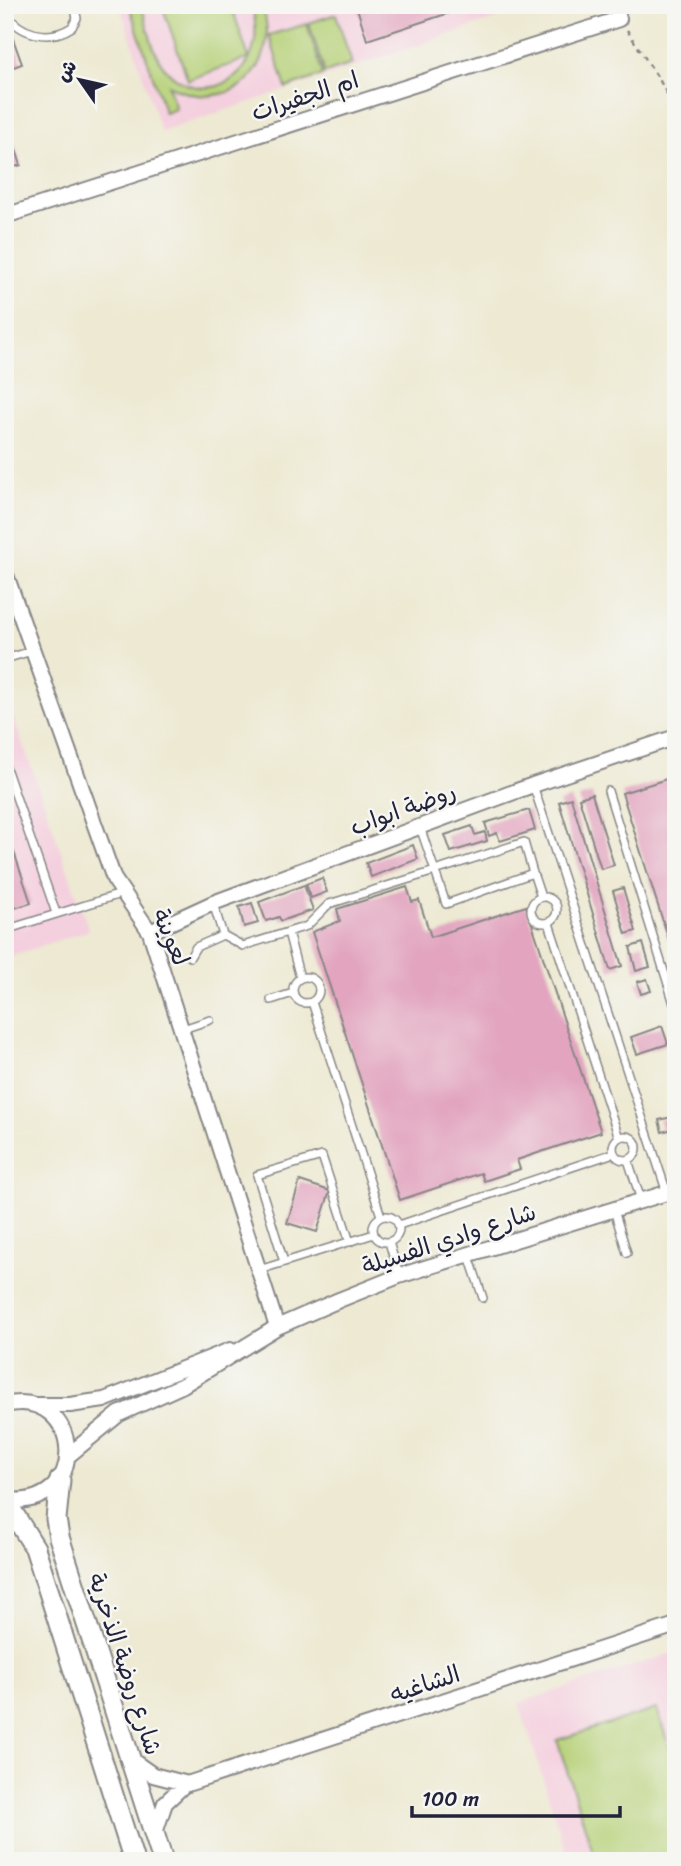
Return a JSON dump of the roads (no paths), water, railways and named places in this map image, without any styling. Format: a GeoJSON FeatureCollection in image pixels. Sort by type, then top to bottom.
{"type":"FeatureCollection","features":[{"type":"Feature","properties":{"kind":"street","name":"ام الجفيرات"},"geometry":{"type":"LineString","coordinates":[[5,216],[617,12]]}},
{"type":"Feature","properties":{"kind":"street","name":"لعوينة"},"geometry":{"type":"LineString","coordinates":[[5,572],[114,879],[150,932],[277,1327]]}},
{"type":"Feature","properties":{"kind":"street","name":"روضة ابواب"},"geometry":{"type":"LineString","coordinates":[[150,932],[213,903],[533,785],[676,737]]}},
{"type":"Feature","properties":{"kind":"street","name":"شارع وادي الفسيلة"},"geometry":{"type":"LineString","coordinates":[[69,1455],[119,1415],[192,1381],[242,1346],[277,1327],[399,1276],[671,1191]]}},
{"type":"Feature","properties":{"kind":"street","name":"شارع وادي الفسيلة"},"geometry":{"type":"LineString","coordinates":[[5,1405],[22,1402],[35,1405],[70,1405],[104,1400],[242,1346]]}},
{"type":"Feature","properties":{"kind":"street"},"geometry":{"type":"LineString","coordinates":[[5,1500],[36,1499],[60,1480],[69,1455],[61,1424],[50,1413],[35,1405]]}},
{"type":"Feature","properties":{"kind":"street","name":"شارع روضة الذخرية"},"geometry":{"type":"LineString","coordinates":[[60,1480],[56,1519],[59,1537],[163,1861]]}},
{"type":"Feature","properties":{"kind":"street","name":"شارع روضة الذخرية"},"geometry":{"type":"LineString","coordinates":[[5,1500],[35,1548],[135,1861]]}},
{"type":"Feature","properties":{"kind":"street","name":"الشاغيه"},"geometry":{"type":"LineString","coordinates":[[155,1836],[165,1803],[177,1790],[188,1784],[676,1625]]}},
{"type":"Feature","properties":{"kind":"street"},"geometry":{"type":"LineString","coordinates":[[129,1758],[153,1775],[188,1784]]}},
{"type":"Feature","properties":{"kind":"lane"},"geometry":{"type":"LineString","coordinates":[[5,12],[24,30],[50,35],[72,27],[77,18],[75,5]]}},
{"type":"Feature","properties":{"kind":"lane"},"geometry":{"type":"LineString","coordinates":[[5,659],[32,651]]}},
{"type":"Feature","properties":{"kind":"lane"},"geometry":{"type":"LineString","coordinates":[[5,765],[56,913]]}},
{"type":"Feature","properties":{"kind":"lane"},"geometry":{"type":"LineString","coordinates":[[533,785],[650,1140],[671,1191]]}},
{"type":"Feature","properties":{"kind":"lane"},"geometry":{"type":"LineString","coordinates":[[608,791],[676,1010]]}},
{"type":"Feature","properties":{"kind":"lane"},"geometry":{"type":"LineString","coordinates":[[420,827],[446,904],[534,873]]}},
{"type":"Feature","properties":{"kind":"lane"},"geometry":{"type":"LineString","coordinates":[[213,903],[223,935],[243,946],[307,926],[329,904],[524,842],[541,897]]}},
{"type":"Feature","properties":{"kind":"lane"},"geometry":{"type":"LineString","coordinates":[[5,930],[124,893]]}},
{"type":"Feature","properties":{"kind":"lane"},"geometry":{"type":"LineString","coordinates":[[541,897],[550,898],[557,905],[558,913],[549,923],[538,922],[531,914],[533,902],[541,897]]}},
{"type":"Feature","properties":{"kind":"lane"},"geometry":{"type":"LineString","coordinates":[[557,905],[572,900]]}},
{"type":"Feature","properties":{"kind":"lane"},"geometry":{"type":"LineString","coordinates":[[549,923],[619,1138]]}},
{"type":"Feature","properties":{"kind":"lane"},"geometry":{"type":"LineString","coordinates":[[288,932],[300,978]]}},
{"type":"Feature","properties":{"kind":"lane"},"geometry":{"type":"LineString","coordinates":[[190,957],[196,947],[223,935]]}},
{"type":"Feature","properties":{"kind":"lane"},"geometry":{"type":"LineString","coordinates":[[310,977],[318,984],[319,994],[312,1002],[302,1002],[293,993],[293,985],[300,978],[310,977]]}},
{"type":"Feature","properties":{"kind":"lane"},"geometry":{"type":"LineString","coordinates":[[271,1000],[293,993]]}},
{"type":"Feature","properties":{"kind":"lane"},"geometry":{"type":"LineString","coordinates":[[312,1002],[381,1216]]}},
{"type":"Feature","properties":{"kind":"lane"},"geometry":{"type":"LineString","coordinates":[[183,1029],[210,1020]]}},
{"type":"Feature","properties":{"kind":"lane"},"geometry":{"type":"LineString","coordinates":[[630,1137],[636,1144],[635,1155],[628,1160],[621,1159],[614,1153],[614,1143],[619,1138],[630,1137]]}},
{"type":"Feature","properties":{"kind":"lane"},"geometry":{"type":"LineString","coordinates":[[636,1144],[650,1140]]}},
{"type":"Feature","properties":{"kind":"lane"},"geometry":{"type":"LineString","coordinates":[[399,1225],[614,1153]]}},
{"type":"Feature","properties":{"kind":"lane"},"geometry":{"type":"LineString","coordinates":[[284,1262],[257,1175],[270,1171],[322,1156],[350,1242]]}},
{"type":"Feature","properties":{"kind":"lane"},"geometry":{"type":"LineString","coordinates":[[628,1160],[641,1201]]}},
{"type":"Feature","properties":{"kind":"lane"},"geometry":{"type":"LineString","coordinates":[[614,1210],[626,1253]]}},
{"type":"Feature","properties":{"kind":"lane"},"geometry":{"type":"LineString","coordinates":[[381,1216],[393,1217],[399,1225],[397,1236],[389,1242],[380,1241],[374,1234],[373,1226],[381,1216]]}},
{"type":"Feature","properties":{"kind":"lane"},"geometry":{"type":"LineString","coordinates":[[259,1270],[374,1234]]}},
{"type":"Feature","properties":{"kind":"lane"},"geometry":{"type":"LineString","coordinates":[[389,1242],[399,1276]]}},
{"type":"Feature","properties":{"kind":"lane"},"geometry":{"type":"LineString","coordinates":[[469,1256],[483,1298]]}}]}
